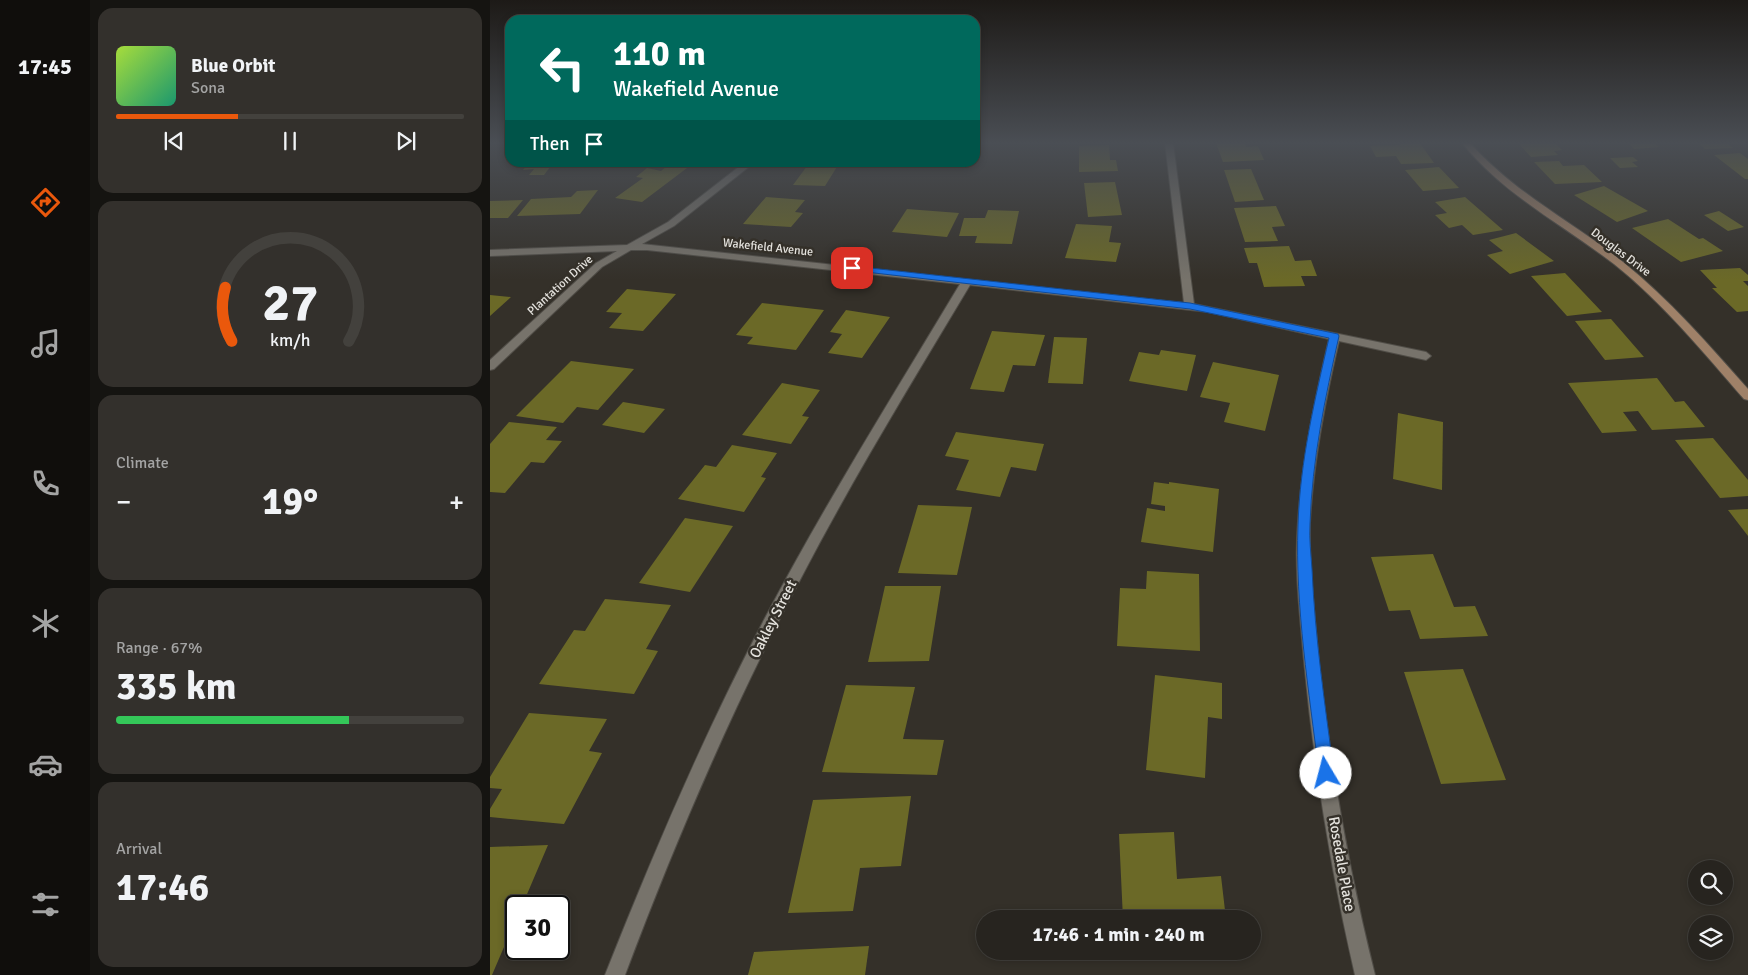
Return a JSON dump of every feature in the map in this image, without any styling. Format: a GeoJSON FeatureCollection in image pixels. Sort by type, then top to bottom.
{"type":"FeatureCollection","features":[{"type":"Feature","properties":{"kind":"street","name":"Plantation Drive"},"geometry":{"type":"LineString","coordinates":[[490,366],[600,265],[671,224],[717,188]]}},
{"type":"Feature","properties":{"kind":"street"},"geometry":{"type":"LineString","coordinates":[[1175,188],[1190,306]]}},
{"type":"Feature","properties":{"kind":"street","name":"Douglas Drive"},"geometry":{"type":"LineString","coordinates":[[1511,188],[1617,262],[1642,283],[1663,303],[1748,396]]}},
{"type":"Feature","properties":{"kind":"street","name":"Wakefield Avenue"},"geometry":{"type":"LineString","coordinates":[[490,253],[630,247],[682,250],[966,281],[1190,306],[1426,356]]}},
{"type":"Feature","properties":{"kind":"street","name":"Oakley Street"},"geometry":{"type":"LineString","coordinates":[[616,975],[716,733],[760,642],[824,522],[966,281]]}},
{"type":"Feature","properties":{"kind":"street","name":"Rosedale Place"},"geometry":{"type":"LineString","coordinates":[[1334,336],[1317,412],[1309,466],[1304,525],[1306,600],[1314,681],[1329,792],[1351,919],[1365,975]]}},
{"type":"Feature","properties":{"kind":"building"},"geometry":{"type":"Polygon","coordinates":[[[628,188],[660,188],[642,202],[615,198],[628,188]]]}},
{"type":"Feature","properties":{"kind":"building"},"geometry":{"type":"Polygon","coordinates":[[[1085,188],[1116,188],[1122,215],[1088,217],[1085,188]]]}},
{"type":"Feature","properties":{"kind":"building"},"geometry":{"type":"Polygon","coordinates":[[[1230,188],[1259,188],[1264,200],[1235,202],[1230,188]]]}},
{"type":"Feature","properties":{"kind":"building"},"geometry":{"type":"Polygon","coordinates":[[[1421,188],[1453,188],[1423,191],[1421,188]]]}},
{"type":"Feature","properties":{"kind":"building"},"geometry":{"type":"Polygon","coordinates":[[[1596,188],[1608,188],[1648,211],[1617,222],[1574,195],[1596,188]]]}},
{"type":"Feature","properties":{"kind":"building"},"geometry":{"type":"Polygon","coordinates":[[[598,190],[580,214],[517,216],[531,199],[571,197],[577,191],[598,190]]]}},
{"type":"Feature","properties":{"kind":"building"},"geometry":{"type":"Polygon","coordinates":[[[766,197],[805,200],[795,212],[803,213],[791,227],[743,224],[766,197]]]}},
{"type":"Feature","properties":{"kind":"building"},"geometry":{"type":"Polygon","coordinates":[[[1465,197],[1503,230],[1473,235],[1462,225],[1449,228],[1435,215],[1447,213],[1435,202],[1465,197]]]}},
{"type":"Feature","properties":{"kind":"building"},"geometry":{"type":"Polygon","coordinates":[[[523,200],[508,218],[490,218],[490,201],[523,200]]]}},
{"type":"Feature","properties":{"kind":"building"},"geometry":{"type":"Polygon","coordinates":[[[1276,206],[1285,226],[1272,227],[1278,241],[1245,242],[1234,208],[1276,206]]]}},
{"type":"Feature","properties":{"kind":"building"},"geometry":{"type":"Polygon","coordinates":[[[907,209],[959,213],[947,237],[892,232],[907,209]]]}},
{"type":"Feature","properties":{"kind":"building"},"geometry":{"type":"Polygon","coordinates":[[[988,210],[1019,211],[1012,244],[975,243],[977,236],[959,236],[964,218],[985,218],[988,210]]]}},
{"type":"Feature","properties":{"kind":"building"},"geometry":{"type":"Polygon","coordinates":[[[1719,211],[1744,227],[1728,231],[1704,215],[1719,211]]]}},
{"type":"Feature","properties":{"kind":"building"},"geometry":{"type":"Polygon","coordinates":[[[1668,219],[1699,239],[1703,238],[1723,251],[1681,262],[1632,228],[1668,219]]]}},
{"type":"Feature","properties":{"kind":"building"},"geometry":{"type":"Polygon","coordinates":[[[1076,224],[1112,226],[1109,242],[1121,243],[1116,262],[1065,258],[1076,224]]]}},
{"type":"Feature","properties":{"kind":"building"},"geometry":{"type":"Polygon","coordinates":[[[1516,233],[1554,261],[1510,274],[1487,255],[1503,251],[1489,240],[1516,233]]]}},
{"type":"Feature","properties":{"kind":"building"},"geometry":{"type":"Polygon","coordinates":[[[1289,246],[1295,261],[1311,260],[1317,276],[1301,276],[1305,286],[1264,287],[1257,263],[1249,263],[1244,248],[1289,246]]]}},
{"type":"Feature","properties":{"kind":"building"},"geometry":{"type":"Polygon","coordinates":[[[1740,268],[1748,275],[1748,281],[1743,281],[1748,286],[1748,311],[1737,312],[1712,288],[1717,288],[1700,270],[1740,268]]]}},
{"type":"Feature","properties":{"kind":"building"},"geometry":{"type":"Polygon","coordinates":[[[1565,273],[1602,312],[1567,316],[1531,276],[1565,273]]]}},
{"type":"Feature","properties":{"kind":"building"},"geometry":{"type":"Polygon","coordinates":[[[627,289],[676,294],[643,331],[609,328],[622,313],[606,312],[627,289]]]}},
{"type":"Feature","properties":{"kind":"building"},"geometry":{"type":"Polygon","coordinates":[[[490,295],[511,297],[490,316],[490,295]]]}},
{"type":"Feature","properties":{"kind":"building"},"geometry":{"type":"Polygon","coordinates":[[[762,303],[824,310],[796,350],[747,344],[753,337],[736,335],[762,303]]]}},
{"type":"Feature","properties":{"kind":"building"},"geometry":{"type":"Polygon","coordinates":[[[846,310],[890,317],[862,358],[828,353],[842,334],[830,332],[846,310]]]}},
{"type":"Feature","properties":{"kind":"building"},"geometry":{"type":"Polygon","coordinates":[[[1611,319],[1644,357],[1605,360],[1575,321],[1611,319]]]}},
{"type":"Feature","properties":{"kind":"building"},"geometry":{"type":"Polygon","coordinates":[[[992,331],[1045,335],[1035,366],[1013,365],[1004,392],[970,389],[992,331]]]}},
{"type":"Feature","properties":{"kind":"building"},"geometry":{"type":"Polygon","coordinates":[[[1054,337],[1087,338],[1083,384],[1048,383],[1054,337]]]}},
{"type":"Feature","properties":{"kind":"building"},"geometry":{"type":"Polygon","coordinates":[[[1161,350],[1196,355],[1187,391],[1129,381],[1139,352],[1159,355],[1161,350]]]}},
{"type":"Feature","properties":{"kind":"building"},"geometry":{"type":"Polygon","coordinates":[[[571,361],[634,369],[598,410],[577,407],[563,423],[516,416],[571,361]]]}},
{"type":"Feature","properties":{"kind":"building"},"geometry":{"type":"Polygon","coordinates":[[[1213,362],[1279,375],[1265,431],[1224,422],[1230,403],[1200,397],[1213,362]]]}},
{"type":"Feature","properties":{"kind":"building"},"geometry":{"type":"Polygon","coordinates":[[[1657,378],[1675,402],[1684,401],[1705,427],[1652,430],[1638,411],[1623,412],[1637,431],[1602,433],[1568,383],[1657,378]]]}},
{"type":"Feature","properties":{"kind":"building"},"geometry":{"type":"Polygon","coordinates":[[[782,383],[820,390],[802,416],[809,417],[791,444],[742,435],[782,383]]]}},
{"type":"Feature","properties":{"kind":"building"},"geometry":{"type":"Polygon","coordinates":[[[623,402],[665,409],[644,433],[602,425],[623,402]]]}},
{"type":"Feature","properties":{"kind":"building"},"geometry":{"type":"Polygon","coordinates":[[[1398,413],[1443,422],[1442,490],[1393,479],[1398,413]]]}},
{"type":"Feature","properties":{"kind":"building"},"geometry":{"type":"Polygon","coordinates":[[[509,422],[557,427],[546,440],[562,441],[544,463],[531,462],[505,493],[490,492],[490,444],[509,422]]]}},
{"type":"Feature","properties":{"kind":"building"},"geometry":{"type":"Polygon","coordinates":[[[956,432],[1044,444],[1036,471],[1011,467],[1000,497],[956,490],[969,460],[945,456],[956,432]]]}},
{"type":"Feature","properties":{"kind":"building"},"geometry":{"type":"Polygon","coordinates":[[[1713,438],[1748,480],[1748,496],[1720,498],[1675,440],[1713,438]]]}},
{"type":"Feature","properties":{"kind":"building"},"geometry":{"type":"Polygon","coordinates":[[[732,445],[777,453],[761,477],[766,478],[744,512],[678,499],[705,465],[716,467],[732,445]]]}},
{"type":"Feature","properties":{"kind":"building"},"geometry":{"type":"Polygon","coordinates":[[[1154,482],[1169,484],[1169,482],[1219,489],[1213,552],[1141,542],[1147,508],[1165,511],[1165,506],[1151,504],[1154,482]]]}},
{"type":"Feature","properties":{"kind":"building"},"geometry":{"type":"Polygon","coordinates":[[[918,505],[972,507],[957,575],[898,573],[918,505]]]}},
{"type":"Feature","properties":{"kind":"building"},"geometry":{"type":"Polygon","coordinates":[[[1748,509],[1748,536],[1728,510],[1748,509]]]}},
{"type":"Feature","properties":{"kind":"building"},"geometry":{"type":"Polygon","coordinates":[[[685,518],[733,526],[690,592],[639,583],[685,518]]]}},
{"type":"Feature","properties":{"kind":"building"},"geometry":{"type":"Polygon","coordinates":[[[1433,554],[1454,607],[1475,606],[1488,636],[1420,639],[1410,610],[1389,611],[1371,557],[1433,554]]]}},
{"type":"Feature","properties":{"kind":"building"},"geometry":{"type":"Polygon","coordinates":[[[1147,571],[1199,574],[1200,651],[1117,646],[1120,588],[1146,589],[1147,571]]]}},
{"type":"Feature","properties":{"kind":"building"},"geometry":{"type":"Polygon","coordinates":[[[885,586],[941,586],[929,661],[868,662],[885,586]]]}},
{"type":"Feature","properties":{"kind":"building"},"geometry":{"type":"Polygon","coordinates":[[[605,599],[671,605],[646,649],[658,651],[634,694],[539,684],[574,630],[585,631],[605,599]]]}},
{"type":"Feature","properties":{"kind":"building"},"geometry":{"type":"Polygon","coordinates":[[[1463,669],[1506,780],[1441,784],[1404,672],[1463,669]]]}},
{"type":"Feature","properties":{"kind":"building"},"geometry":{"type":"Polygon","coordinates":[[[1155,675],[1222,683],[1222,719],[1208,717],[1205,778],[1146,770],[1155,675]]]}},
{"type":"Feature","properties":{"kind":"building"},"geometry":{"type":"Polygon","coordinates":[[[846,685],[915,687],[903,739],[944,740],[937,775],[822,772],[846,685]]]}},
{"type":"Feature","properties":{"kind":"building"},"geometry":{"type":"Polygon","coordinates":[[[529,713],[607,719],[589,751],[602,753],[564,824],[490,817],[490,809],[502,789],[490,788],[490,777],[529,713]]]}},
{"type":"Feature","properties":{"kind":"building"},"geometry":{"type":"Polygon","coordinates":[[[911,796],[901,866],[860,868],[853,911],[788,913],[813,800],[911,796]]]}},
{"type":"Feature","properties":{"kind":"building"},"geometry":{"type":"Polygon","coordinates":[[[1174,832],[1177,879],[1221,876],[1225,910],[1123,910],[1119,834],[1174,832]]]}},
{"type":"Feature","properties":{"kind":"building"},"geometry":{"type":"Polygon","coordinates":[[[548,845],[527,895],[505,895],[505,945],[492,975],[490,975],[490,847],[548,845]]]}},
{"type":"Feature","properties":{"kind":"building"},"geometry":{"type":"Polygon","coordinates":[[[869,946],[865,975],[748,975],[754,952],[869,946]]]}},
{"type":"Feature","properties":{"kind":"route"},"geometry":{"type":"LineString","coordinates":[[852,268],[1190,306],[1334,336],[1317,412],[1309,466],[1304,525],[1306,600],[1312,665],[1326,773]]}}]}
